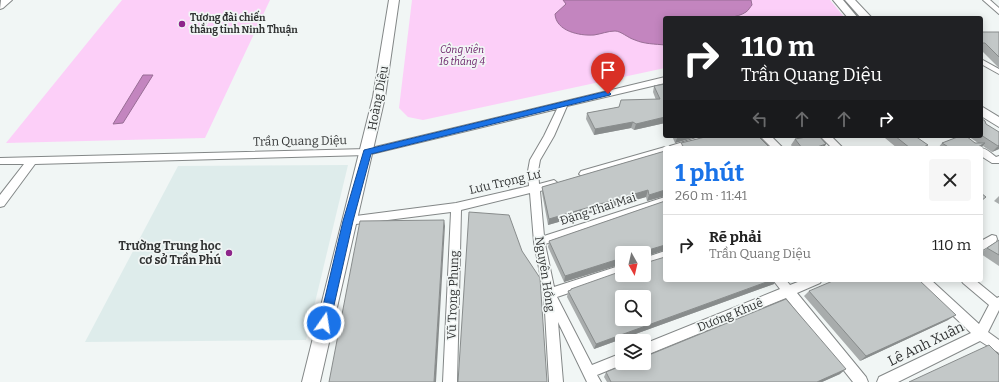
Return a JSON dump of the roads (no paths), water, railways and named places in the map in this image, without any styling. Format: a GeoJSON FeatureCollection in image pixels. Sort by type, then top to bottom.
{"type":"FeatureCollection","features":[{"type":"Feature","properties":{"kind":"street"},"geometry":{"type":"LineString","coordinates":[[0,6],[7,0]]}},
{"type":"Feature","properties":{"kind":"street","name":"Hoàng Diệu"},"geometry":{"type":"LineString","coordinates":[[311,382],[348,221],[367,152],[380,90],[394,0]]}},
{"type":"Feature","properties":{"kind":"street"},"geometry":{"type":"LineString","coordinates":[[838,0],[852,16]]}},
{"type":"Feature","properties":{"kind":"street"},"geometry":{"type":"LineString","coordinates":[[850,0],[865,16]]}},
{"type":"Feature","properties":{"kind":"street"},"geometry":{"type":"LineString","coordinates":[[986,0],[999,12]]}},
{"type":"Feature","properties":{"kind":"street"},"geometry":{"type":"LineString","coordinates":[[983,62],[999,72]]}},
{"type":"Feature","properties":{"kind":"street","name":"Trần Quang Diệu"},"geometry":{"type":"LineString","coordinates":[[0,161],[367,152],[663,80]]}},
{"type":"Feature","properties":{"kind":"street","name":"Nguyên Hồng"},"geometry":{"type":"LineString","coordinates":[[556,382],[550,294],[539,242],[534,189],[535,160],[549,136],[564,104]]}},
{"type":"Feature","properties":{"kind":"street"},"geometry":{"type":"LineString","coordinates":[[983,111],[999,123]]}},
{"type":"Feature","properties":{"kind":"street"},"geometry":{"type":"LineString","coordinates":[[983,124],[999,136]]}},
{"type":"Feature","properties":{"kind":"street"},"geometry":{"type":"LineString","coordinates":[[680,146],[707,138]]}},
{"type":"Feature","properties":{"kind":"street"},"geometry":{"type":"LineString","coordinates":[[767,138],[776,146]]}},
{"type":"Feature","properties":{"kind":"street"},"geometry":{"type":"LineString","coordinates":[[826,138],[836,146]]}},
{"type":"Feature","properties":{"kind":"street"},"geometry":{"type":"LineString","coordinates":[[578,176],[663,151]]}},
{"type":"Feature","properties":{"kind":"street"},"geometry":{"type":"LineString","coordinates":[[983,152],[995,161],[999,159]]}},
{"type":"Feature","properties":{"kind":"street"},"geometry":{"type":"LineString","coordinates":[[0,203],[32,160]]}},
{"type":"Feature","properties":{"kind":"street","name":"Lưu Trọng Lư"},"geometry":{"type":"LineString","coordinates":[[348,221],[456,207],[563,181]]}},
{"type":"Feature","properties":{"kind":"street","name":"Đặng Thai Mai"},"geometry":{"type":"LineString","coordinates":[[539,242],[663,202]]}},
{"type":"Feature","properties":{"kind":"street","name":"Vũ Trọng Phụng"},"geometry":{"type":"LineString","coordinates":[[450,382],[456,207]]}},
{"type":"Feature","properties":{"kind":"street"},"geometry":{"type":"LineString","coordinates":[[983,246],[992,239]]}},
{"type":"Feature","properties":{"kind":"street"},"geometry":{"type":"LineString","coordinates":[[651,261],[663,257]]}},
{"type":"Feature","properties":{"kind":"street"},"geometry":{"type":"LineString","coordinates":[[615,272],[550,294],[592,377],[615,363]]}},
{"type":"Feature","properties":{"kind":"street"},"geometry":{"type":"LineString","coordinates":[[781,282],[861,382]]}},
{"type":"Feature","properties":{"kind":"street","name":"Dương Khuê"},"geometry":{"type":"LineString","coordinates":[[651,347],[811,282]]}},
{"type":"Feature","properties":{"kind":"street"},"geometry":{"type":"LineString","coordinates":[[925,282],[981,334],[999,347]]}},
{"type":"Feature","properties":{"kind":"street"},"geometry":{"type":"LineString","coordinates":[[970,282],[998,303],[981,334]]}},
{"type":"Feature","properties":{"kind":"street","name":"Lê Anh Xuân"},"geometry":{"type":"LineString","coordinates":[[884,382],[981,334]]}},
{"type":"Feature","properties":{"kind":"place","name":"Tượng đài chiến thắng tỉnh Ninh Thuận"},"geometry":{"type":"Point","coordinates":[182,24]}},
{"type":"Feature","properties":{"kind":"place","name":"Trường Trung học cơ sở Trần Phú"},"geometry":{"type":"Point","coordinates":[229,253]}},
{"type":"Feature","properties":{"kind":"park label","name":"Công viên 16 tháng 4"},"geometry":{"type":"Point","coordinates":[462,56]}}]}
